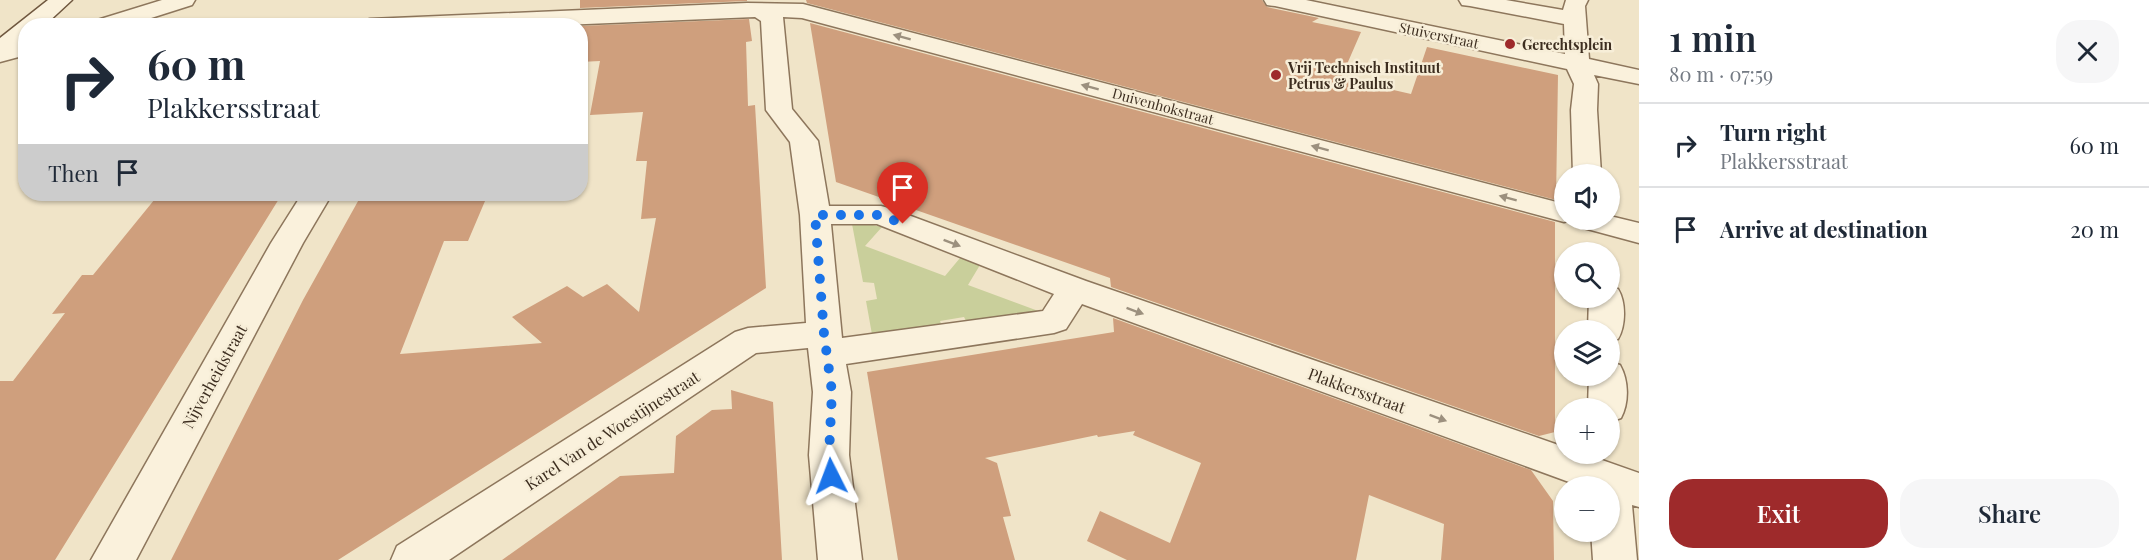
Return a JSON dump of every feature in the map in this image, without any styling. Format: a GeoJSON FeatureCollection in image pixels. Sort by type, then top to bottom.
{"type":"FeatureCollection","features":[{"type":"Feature","properties":{"kind":"street"},"geometry":{"type":"LineString","coordinates":[[40,18],[62,0]]}},
{"type":"Feature","properties":{"kind":"street"},"geometry":{"type":"LineString","coordinates":[[131,18],[184,0]]}},
{"type":"Feature","properties":{"kind":"street"},"geometry":{"type":"LineString","coordinates":[[422,18],[431,0]]}},
{"type":"Feature","properties":{"kind":"street","name":"Stuiverstraat"},"geometry":{"type":"LineString","coordinates":[[1275,0],[1639,77]]}},
{"type":"Feature","properties":{"kind":"street"},"geometry":{"type":"LineString","coordinates":[[1348,16],[1373,0]]}},
{"type":"Feature","properties":{"kind":"street"},"geometry":{"type":"LineString","coordinates":[[1470,0],[1576,10],[1577,64],[1586,84],[1584,110],[1587,164]]}},
{"type":"Feature","properties":{"kind":"street"},"geometry":{"type":"LineString","coordinates":[[760,5],[772,18],[779,110],[804,141],[815,215],[825,343],[832,392],[829,454],[840,560]]}},
{"type":"Feature","properties":{"kind":"street","name":"Duivenhokstraat"},"geometry":{"type":"LineString","coordinates":[[527,18],[760,5],[803,11],[1554,210]]}},
{"type":"Feature","properties":{"kind":"street","name":"Nijverheidstraat"},"geometry":{"type":"LineString","coordinates":[[113,560],[287,243],[313,201]]}},
{"type":"Feature","properties":{"kind":"street","name":"Plakkersstraat"},"geometry":{"type":"LineString","coordinates":[[815,215],[881,215],[1074,289],[1601,476]]}},
{"type":"Feature","properties":{"kind":"street"},"geometry":{"type":"LineString","coordinates":[[1620,228],[1639,233]]}},
{"type":"Feature","properties":{"kind":"street"},"geometry":{"type":"LineString","coordinates":[[825,343],[862,350],[1054,321],[1074,289]]}},
{"type":"Feature","properties":{"kind":"street","name":"Karel Van de Woestijnestraat"},"geometry":{"type":"LineString","coordinates":[[412,560],[748,341],[825,343]]}},
{"type":"Feature","properties":{"kind":"street"},"geometry":{"type":"LineString","coordinates":[[1615,542],[1615,560]]}},
{"type":"Feature","properties":{"kind":"green space"},"geometry":{"type":"Polygon","coordinates":[[[852,224],[882,227],[865,246],[945,276],[960,258],[974,260],[980,265],[968,285],[1041,312],[968,325],[964,317],[940,321],[943,329],[873,340],[866,301],[877,299],[874,283],[863,282],[852,224]]]}},
{"type":"Feature","properties":{"kind":"building"},"geometry":{"type":"Polygon","coordinates":[[[580,0],[747,0],[747,1],[580,8],[580,0]]]}},
{"type":"Feature","properties":{"kind":"building","name":"Vrij Technisch Instituut Petrus & Paulus"},"geometry":{"type":"Polygon","coordinates":[[[806,0],[1262,0],[1267,7],[1319,18],[1312,22],[1361,32],[1341,78],[1411,94],[1427,47],[1558,75],[1554,199],[807,3],[806,0]]]}},
{"type":"Feature","properties":{"kind":"building"},"geometry":{"type":"Polygon","coordinates":[[[749,19],[752,41],[746,42],[748,106],[755,105],[766,288],[338,560],[171,560],[303,300],[358,201],[485,201],[468,241],[444,241],[400,354],[542,343],[512,317],[567,286],[583,297],[607,284],[639,312],[656,218],[641,219],[647,161],[636,161],[643,112],[590,115],[600,61],[588,62],[588,26],[749,19]]]}},
{"type":"Feature","properties":{"kind":"building"},"geometry":{"type":"Polygon","coordinates":[[[810,23],[1554,222],[1554,432],[1539,436],[1111,287],[1110,278],[836,182],[810,23]]]}},
{"type":"Feature","properties":{"kind":"building"},"geometry":{"type":"Polygon","coordinates":[[[153,201],[278,201],[55,560],[0,560],[0,381],[13,381],[65,313],[52,314],[82,275],[93,275],[153,201]]]}},
{"type":"Feature","properties":{"kind":"building"},"geometry":{"type":"Polygon","coordinates":[[[1113,318],[1531,470],[1553,501],[1554,560],[1441,560],[1444,524],[1369,495],[1356,560],[1127,560],[1087,541],[1100,511],[1170,543],[1201,463],[1133,435],[1135,431],[1098,437],[1097,435],[985,458],[997,463],[1011,516],[1003,517],[1015,560],[898,560],[867,372],[1114,332],[1113,318]]]}},
{"type":"Feature","properties":{"kind":"building"},"geometry":{"type":"Polygon","coordinates":[[[731,390],[773,402],[782,560],[502,560],[620,476],[674,473],[676,436],[712,410],[732,409],[731,390]]]}},
{"type":"Feature","properties":{"kind":"place","name":"Gerechtsplein"},"geometry":{"type":"Point","coordinates":[1510,44]}},
{"type":"Feature","properties":{"kind":"place","name":"Vrij Technisch Instituut Petrus & Paulus"},"geometry":{"type":"Point","coordinates":[1276,75]}},
{"type":"Feature","properties":{"kind":"route"},"geometry":{"type":"LineString","coordinates":[[831,476],[829,454],[832,392],[824,334],[815,215],[881,215],[903,224]]}}]}
